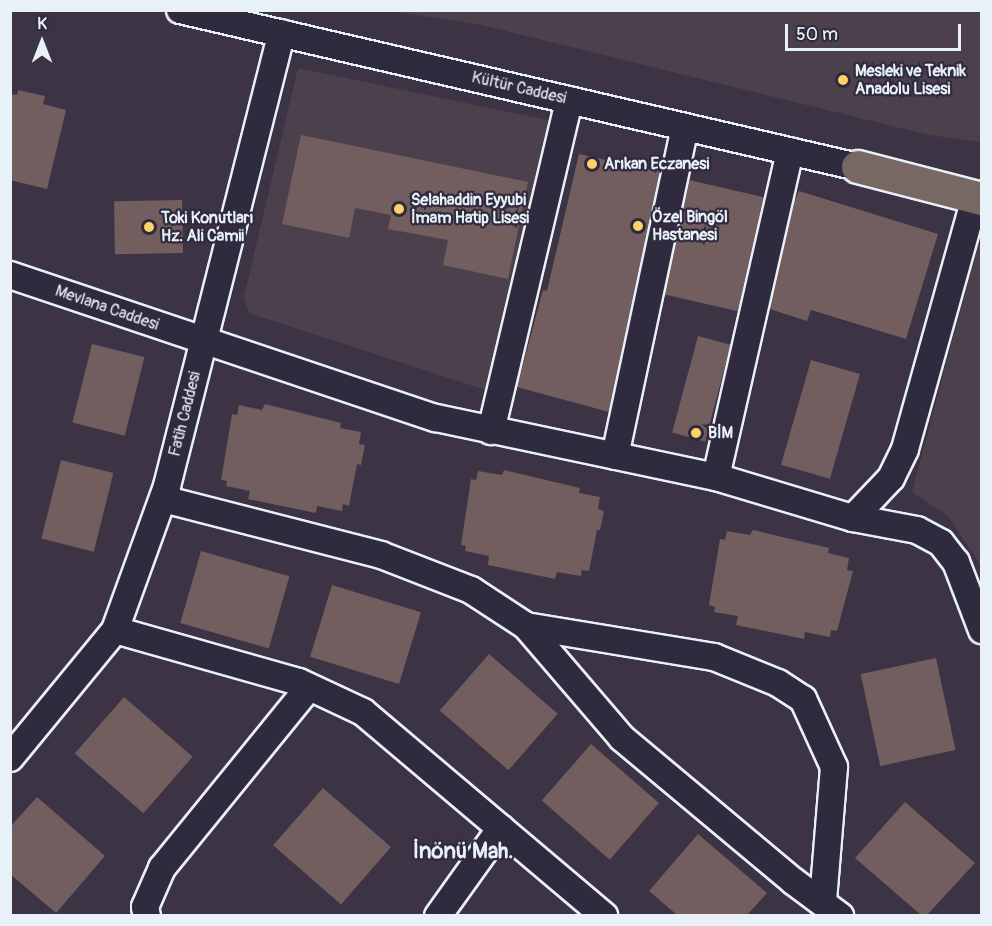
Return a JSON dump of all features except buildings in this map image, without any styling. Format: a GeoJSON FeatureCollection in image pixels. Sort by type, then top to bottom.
{"type":"FeatureCollection","features":[{"type":"Feature","properties":{"kind":"main road"},"geometry":{"type":"LineString","coordinates":[[858,167],[980,190]]}},
{"type":"Feature","properties":{"kind":"street","name":"Kültür Caddesi"},"geometry":{"type":"LineString","coordinates":[[180,10],[858,167]]}},
{"type":"Feature","properties":{"kind":"street","name":"Fatih Caddesi"},"geometry":{"type":"LineString","coordinates":[[10,758],[115,630],[163,499],[282,33]]}},
{"type":"Feature","properties":{"kind":"street"},"geometry":{"type":"LineString","coordinates":[[491,431],[569,100]]}},
{"type":"Feature","properties":{"kind":"street"},"geometry":{"type":"LineString","coordinates":[[615,456],[685,127]]}},
{"type":"Feature","properties":{"kind":"street"},"geometry":{"type":"LineString","coordinates":[[716,477],[790,151]]}},
{"type":"Feature","properties":{"kind":"street"},"geometry":{"type":"LineString","coordinates":[[853,518],[891,477],[905,449],[980,190]]}},
{"type":"Feature","properties":{"kind":"street","name":"Mevlana Caddesi"},"geometry":{"type":"LineString","coordinates":[[10,275],[436,418],[716,477],[853,518],[917,530],[940,543],[956,562],[981,630]]}},
{"type":"Feature","properties":{"kind":"street"},"geometry":{"type":"LineString","coordinates":[[163,499],[381,555],[471,590],[525,626],[622,738],[831,909]]}},
{"type":"Feature","properties":{"kind":"street"},"geometry":{"type":"LineString","coordinates":[[525,626],[714,657],[778,683],[803,699],[834,767],[831,909]]}},
{"type":"Feature","properties":{"kind":"street"},"geometry":{"type":"LineString","coordinates":[[115,630],[309,687],[363,712],[604,915]]}},
{"type":"Feature","properties":{"kind":"street"},"geometry":{"type":"LineString","coordinates":[[147,915],[146,907],[162,868],[309,687]]}},
{"type":"Feature","properties":{"kind":"street"},"geometry":{"type":"LineString","coordinates":[[438,915],[501,828]]}},
{"type":"Feature","properties":{"kind":"shaded area","name":"Mesleki ve Teknik Anadolu Lisesi"},"geometry":{"type":"Polygon","coordinates":[[[391,11],[981,11],[981,142],[929,135],[482,25],[391,11]]]}},
{"type":"Feature","properties":{"kind":"shaded area","name":"Selahaddin Eyyubi İmam Hatip Lisesi"},"geometry":{"type":"Polygon","coordinates":[[[298,68],[552,121],[492,392],[249,313],[244,297],[298,68]]]}},
{"type":"Feature","properties":{"kind":"shaded area"},"geometry":{"type":"Polygon","coordinates":[[[978,245],[982,246],[981,566],[948,516],[912,492],[978,245]]]}},
{"type":"Feature","properties":{"kind":"place","name":"Mesleki ve Teknik Anadolu Lisesi"},"geometry":{"type":"Point","coordinates":[843,80]}},
{"type":"Feature","properties":{"kind":"place","name":"Arıkan Eczanesi"},"geometry":{"type":"Point","coordinates":[592,164]}},
{"type":"Feature","properties":{"kind":"place","name":"Selahaddin Eyyubi İmam Hatip Lisesi"},"geometry":{"type":"Point","coordinates":[399,209]}},
{"type":"Feature","properties":{"kind":"place","name":"Özel Bingöl Hastanesi"},"geometry":{"type":"Point","coordinates":[638,226]}},
{"type":"Feature","properties":{"kind":"place","name":"Toki Konutları Hz. Ali Camii"},"geometry":{"type":"Point","coordinates":[149,227]}},
{"type":"Feature","properties":{"kind":"place","name":"BİM"},"geometry":{"type":"Point","coordinates":[696,433]}},
{"type":"Feature","properties":{"kind":"district","name":"İnönü Mah."},"geometry":{"type":"Point","coordinates":[463,852]}}]}
